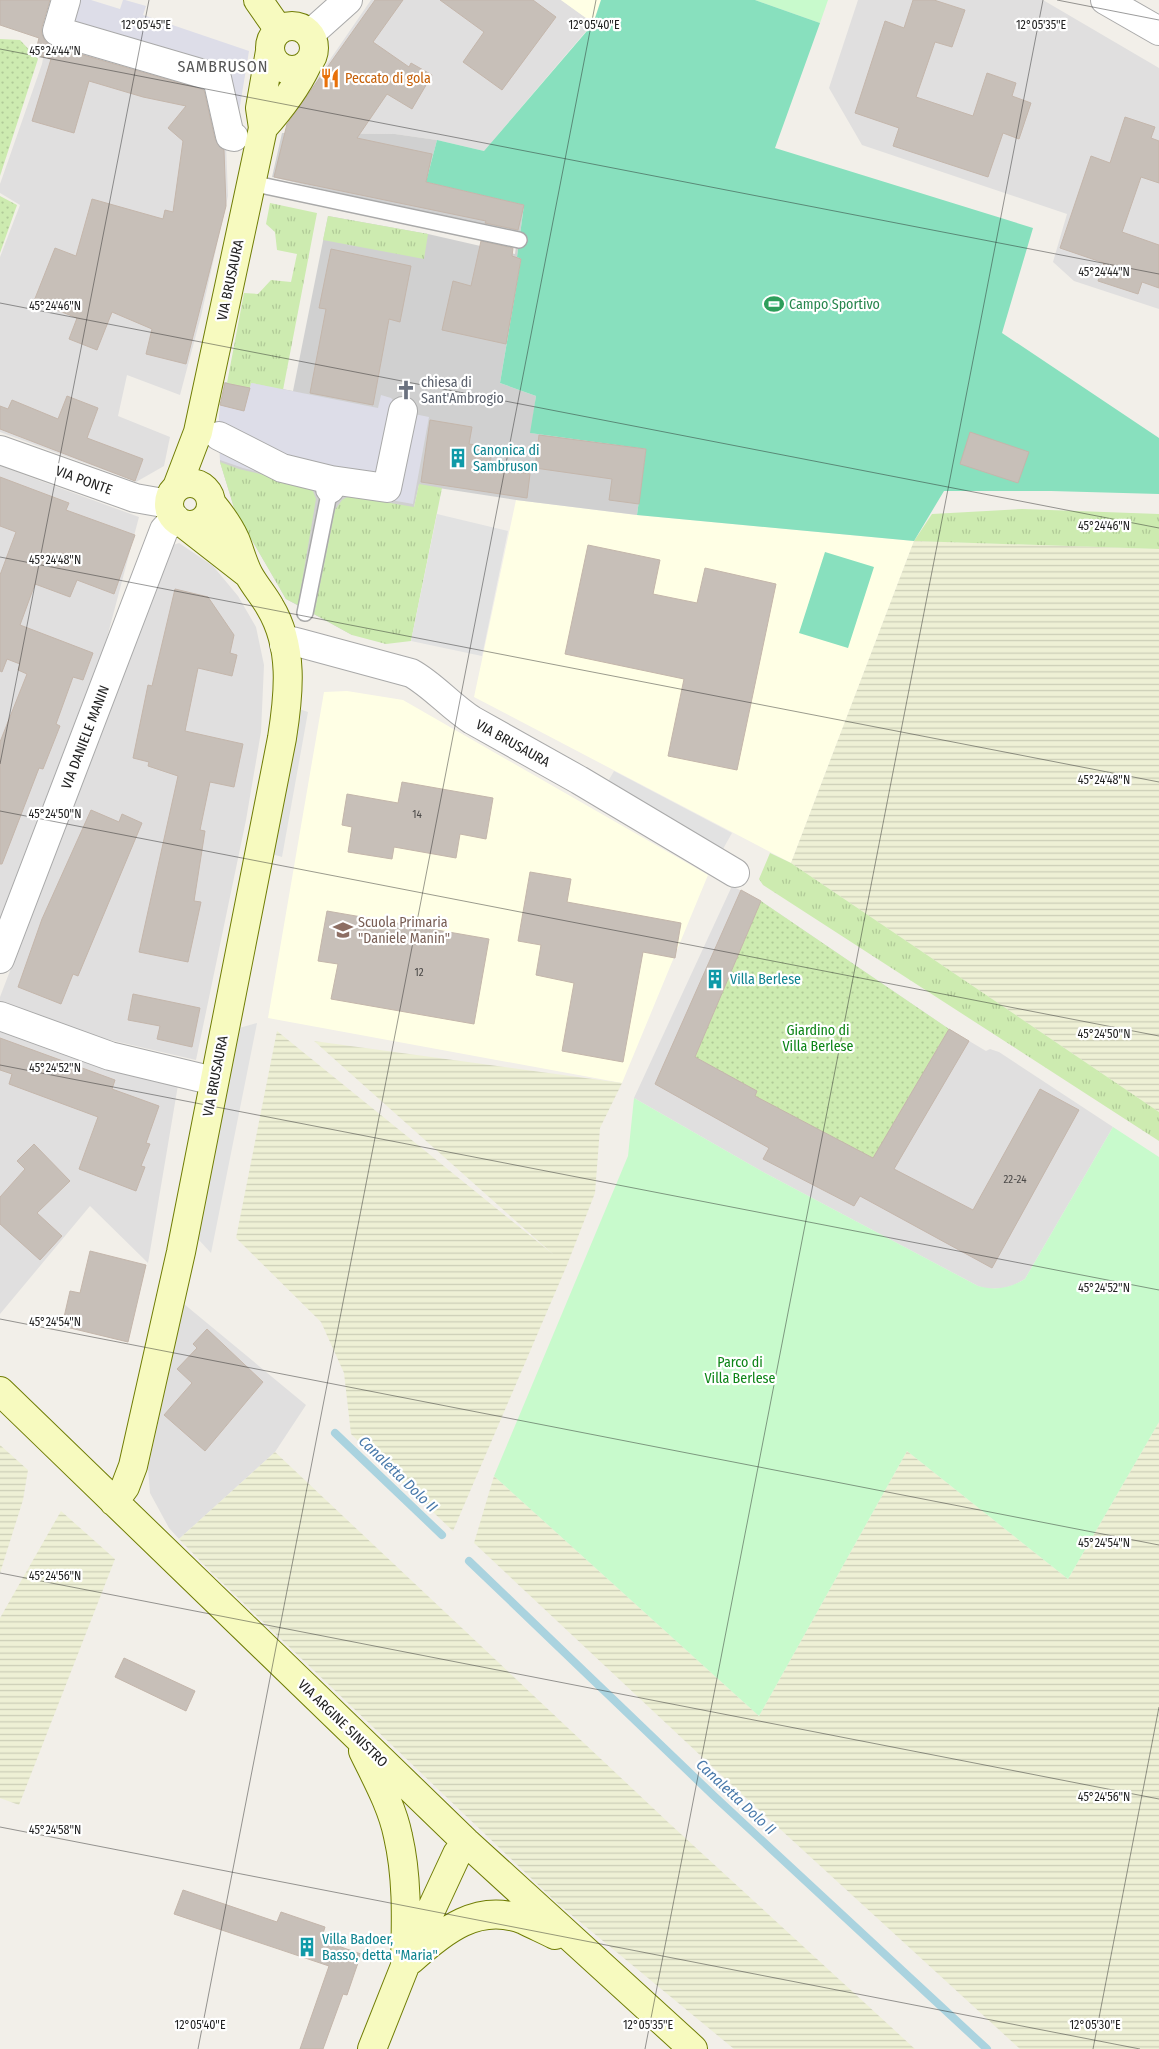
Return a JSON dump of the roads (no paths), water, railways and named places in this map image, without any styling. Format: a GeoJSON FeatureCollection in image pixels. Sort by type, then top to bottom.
{"type":"FeatureCollection","features":[{"type":"Feature","properties":{"kind":"street"},"geometry":{"type":"LineString","coordinates":[[66,0],[57,31],[216,78],[230,136],[234,137]]}},
{"type":"Feature","properties":{"kind":"street"},"geometry":{"type":"LineString","coordinates":[[258,0],[274,40],[273,59],[286,70],[302,69],[307,65]]}},
{"type":"Feature","properties":{"kind":"street"},"geometry":{"type":"LineString","coordinates":[[310,34],[348,0]]}},
{"type":"Feature","properties":{"kind":"street"},"geometry":{"type":"LineString","coordinates":[[1105,0],[1159,31]]}},
{"type":"Feature","properties":{"kind":"street"},"geometry":{"type":"LineString","coordinates":[[262,128],[276,114],[300,80],[314,53],[315,44],[310,34],[306,29],[298,26],[289,25],[274,40]]}},
{"type":"Feature","properties":{"kind":"street","name":"VIA BRUSAURA"},"geometry":{"type":"LineString","coordinates":[[248,574],[234,538],[210,497],[208,474],[209,434],[262,128],[260,108],[274,40]]}},
{"type":"Feature","properties":{"kind":"street"},"geometry":{"type":"LineString","coordinates":[[209,434],[282,468],[330,485],[388,488],[403,411]]}},
{"type":"Feature","properties":{"kind":"street","name":"VIA BRUSAURA"},"geometry":{"type":"LineString","coordinates":[[114,1502],[125,1487],[133,1466],[181,1252],[285,719],[289,676],[278,622],[271,607],[248,574],[176,508],[209,434]]}},
{"type":"Feature","properties":{"kind":"street","name":"VIA PONTE"},"geometry":{"type":"LineString","coordinates":[[0,450],[135,498],[176,508]]}},
{"type":"Feature","properties":{"kind":"street"},"geometry":{"type":"LineString","coordinates":[[190,482],[202,486],[210,497],[208,516],[197,524],[176,508],[190,482]]}},
{"type":"Feature","properties":{"kind":"street","name":"VIA DANIELE MANIN"},"geometry":{"type":"LineString","coordinates":[[0,959],[164,530],[176,508]]}},
{"type":"Feature","properties":{"kind":"street","name":"VIA BRUSAURA"},"geometry":{"type":"LineString","coordinates":[[284,645],[300,642],[411,673],[424,681],[457,711],[579,780],[735,873]]}},
{"type":"Feature","properties":{"kind":"street"},"geometry":{"type":"LineString","coordinates":[[0,1016],[110,1056],[214,1081]]}},
{"type":"Feature","properties":{"kind":"street","name":"VIA ARGINE SINISTRO"},"geometry":{"type":"LineString","coordinates":[[0,1391],[466,1842],[693,2049]]}},
{"type":"Feature","properties":{"kind":"street"},"geometry":{"type":"LineString","coordinates":[[355,1734],[382,1792],[398,1835],[405,1881],[405,1966]]}},
{"type":"Feature","properties":{"kind":"street"},"geometry":{"type":"LineString","coordinates":[[372,2049],[405,1966],[457,1854],[466,1842]]}},
{"type":"Feature","properties":{"kind":"street"},"geometry":{"type":"LineString","coordinates":[[405,1966],[438,1937],[469,1918],[486,1915],[522,1920],[582,1948]]}},
{"type":"Feature","properties":{"kind":"lane"},"geometry":{"type":"LineString","coordinates":[[251,183],[519,240]]}},
{"type":"Feature","properties":{"kind":"lane"},"geometry":{"type":"LineString","coordinates":[[305,613],[330,485]]}},
{"type":"Feature","properties":{"kind":"waterway","name":"Canaletta Dolo II"},"geometry":{"type":"LineString","coordinates":[[335,1433],[442,1535]]}},
{"type":"Feature","properties":{"kind":"waterway","name":"Canaletta Dolo II"},"geometry":{"type":"LineString","coordinates":[[469,1561],[714,1796],[987,2049]]}},
{"type":"Feature","properties":{"kind":"place","name":"Peccato di gola"},"geometry":{"type":"Point","coordinates":[330,78]}},
{"type":"Feature","properties":{"kind":"place","name":"Campo Sportivo"},"geometry":{"type":"Point","coordinates":[774,304]}},
{"type":"Feature","properties":{"kind":"place","name":"chiesa di Sant'Ambrogio"},"geometry":{"type":"Point","coordinates":[406,390]}},
{"type":"Feature","properties":{"kind":"place","name":"Canonica di Sambruson"},"geometry":{"type":"Point","coordinates":[458,458]}},
{"type":"Feature","properties":{"kind":"place","name":"Scuola Primaria \"Daniele Manin\""},"geometry":{"type":"Point","coordinates":[343,930]}},
{"type":"Feature","properties":{"kind":"place","name":"Villa Berlese"},"geometry":{"type":"Point","coordinates":[715,979]}},
{"type":"Feature","properties":{"kind":"place","name":"Villa Badoer, Basso, detta \"Maria\""},"geometry":{"type":"Point","coordinates":[307,1947]}},
{"type":"Feature","properties":{"kind":"district","name":"SAMBRUSON"},"geometry":{"type":"Point","coordinates":[223,66]}},
{"type":"Feature","properties":{"kind":"park label","name":"Giardino di Villa Berlese"},"geometry":{"type":"Point","coordinates":[818,1038]}},
{"type":"Feature","properties":{"kind":"park label","name":"Parco di Villa Berlese"},"geometry":{"type":"Point","coordinates":[740,1370]}}]}
